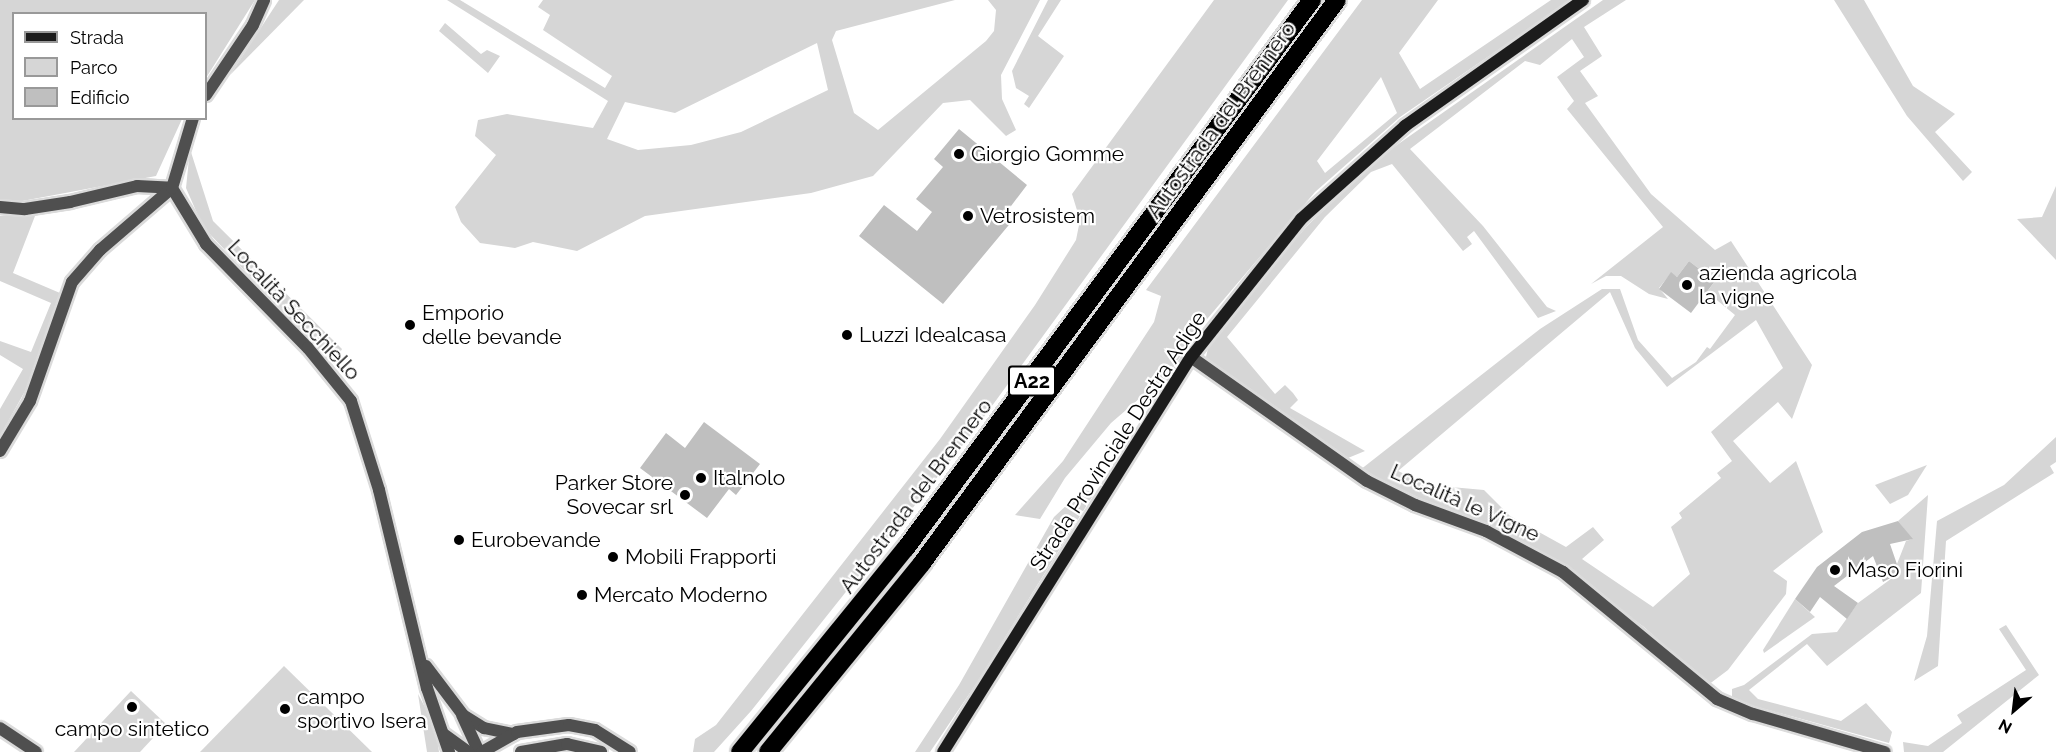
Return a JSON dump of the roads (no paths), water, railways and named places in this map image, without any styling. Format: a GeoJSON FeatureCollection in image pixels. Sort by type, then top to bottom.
{"type":"FeatureCollection","features":[{"type":"Feature","properties":{"kind":"highway","name":"Autostrada del Brennero"},"geometry":{"type":"LineString","coordinates":[[740,752],[906,548],[1312,0]]}},
{"type":"Feature","properties":{"kind":"highway","name":"Autostrada del Brennero"},"geometry":{"type":"LineString","coordinates":[[768,752],[929,554],[1337,0]]}},
{"type":"Feature","properties":{"kind":"main road","name":"Strada Provinciale Destra Adige"},"geometry":{"type":"LineString","coordinates":[[943,752],[1191,357],[1301,219],[1405,126],[1582,0]]}},
{"type":"Feature","properties":{"kind":"street"},"geometry":{"type":"LineString","coordinates":[[207,93],[253,25],[264,0]]}},
{"type":"Feature","properties":{"kind":"street"},"geometry":{"type":"LineString","coordinates":[[0,451],[30,401],[72,282],[100,250],[172,188],[175,168],[192,120]]}},
{"type":"Feature","properties":{"kind":"street"},"geometry":{"type":"LineString","coordinates":[[0,207],[25,209],[70,202],[137,186],[172,188]]}},
{"type":"Feature","properties":{"kind":"street","name":"Località Secchiello"},"geometry":{"type":"LineString","coordinates":[[172,188],[206,244],[308,348],[351,401],[379,490],[415,642],[449,752]]}},
{"type":"Feature","properties":{"kind":"street","name":"Località le Vigne"},"geometry":{"type":"LineString","coordinates":[[1191,357],[1367,481],[1415,505],[1486,531],[1563,572],[1717,699],[1753,714],[1884,752]]}},
{"type":"Feature","properties":{"kind":"street","name":"Località Secchiello"},"geometry":{"type":"LineString","coordinates":[[415,642],[435,682],[460,712],[480,752]]}},
{"type":"Feature","properties":{"kind":"street","name":"Località Secchiello"},"geometry":{"type":"LineString","coordinates":[[460,712],[484,728],[513,734]]}},
{"type":"Feature","properties":{"kind":"street"},"geometry":{"type":"LineString","coordinates":[[480,752],[513,734],[543,726],[578,726],[595,730],[630,752]]}},
{"type":"Feature","properties":{"kind":"street"},"geometry":{"type":"LineString","coordinates":[[0,728],[36,752]]}},
{"type":"Feature","properties":{"kind":"street"},"geometry":{"type":"LineString","coordinates":[[445,735],[468,752]]}},
{"type":"Feature","properties":{"kind":"street"},"geometry":{"type":"LineString","coordinates":[[521,752],[567,744],[601,752]]}},
{"type":"Feature","properties":{"kind":"place","name":"Giorgio Gomme"},"geometry":{"type":"Point","coordinates":[959,154]}},
{"type":"Feature","properties":{"kind":"place","name":"Vetrosistem"},"geometry":{"type":"Point","coordinates":[968,216]}},
{"type":"Feature","properties":{"kind":"place","name":"azienda agricola la vigne"},"geometry":{"type":"Point","coordinates":[1687,285]}},
{"type":"Feature","properties":{"kind":"place","name":"Emporio delle bevande"},"geometry":{"type":"Point","coordinates":[410,325]}},
{"type":"Feature","properties":{"kind":"place","name":"Luzzi Idealcasa"},"geometry":{"type":"Point","coordinates":[847,335]}},
{"type":"Feature","properties":{"kind":"place","name":"Italnolo"},"geometry":{"type":"Point","coordinates":[701,478]}},
{"type":"Feature","properties":{"kind":"place","name":"Parker Store Sovecar srl"},"geometry":{"type":"Point","coordinates":[685,495]}},
{"type":"Feature","properties":{"kind":"place","name":"Eurobevande"},"geometry":{"type":"Point","coordinates":[459,540]}},
{"type":"Feature","properties":{"kind":"place","name":"Mobili Frapporti"},"geometry":{"type":"Point","coordinates":[613,557]}},
{"type":"Feature","properties":{"kind":"place","name":"Maso Fiorini"},"geometry":{"type":"Point","coordinates":[1835,570]}},
{"type":"Feature","properties":{"kind":"place","name":"Mercato Moderno"},"geometry":{"type":"Point","coordinates":[582,595]}},
{"type":"Feature","properties":{"kind":"place","name":"campo sintetico"},"geometry":{"type":"Point","coordinates":[132,707]}},
{"type":"Feature","properties":{"kind":"place","name":"campo sportivo Isera"},"geometry":{"type":"Point","coordinates":[285,709]}}]}
